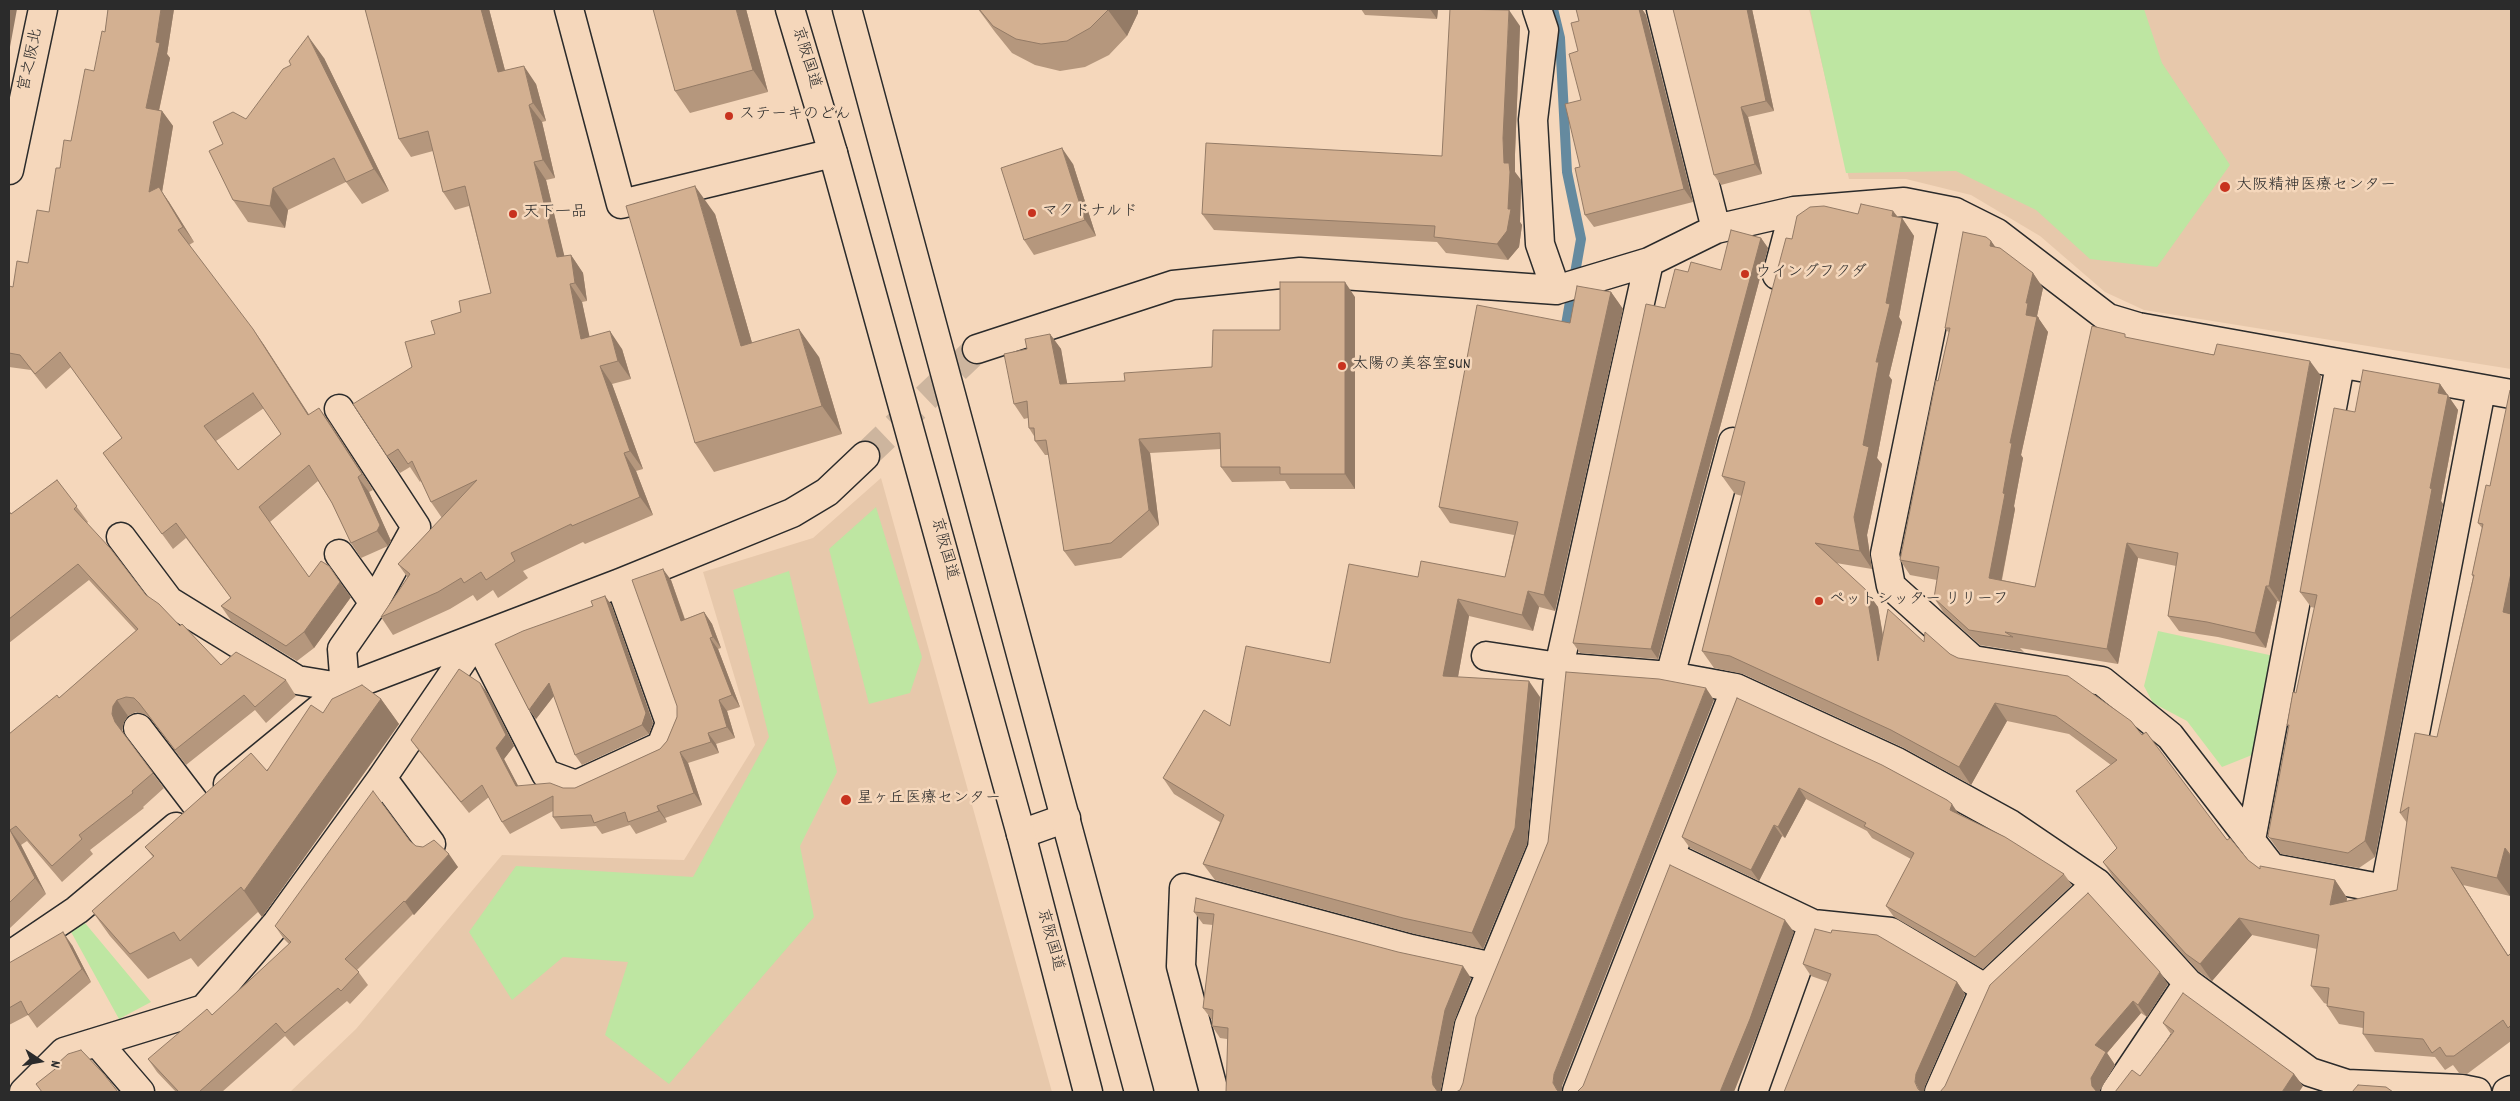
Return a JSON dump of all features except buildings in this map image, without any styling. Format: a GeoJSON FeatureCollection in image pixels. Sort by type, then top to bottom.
{"type":"FeatureCollection","features":[{"type":"Feature","properties":{"kind":"main road","name":"宮之阪北"},"geometry":{"type":"LineString","coordinates":[[9,170],[43,9]]}},
{"type":"Feature","properties":{"kind":"main road"},"geometry":{"type":"LineString","coordinates":[[569,9],[621,204],[833,153]]}},
{"type":"Feature","properties":{"kind":"main road","name":"京阪国道"},"geometry":{"type":"LineString","coordinates":[[790,9],[833,153],[1021,834],[1088,1092]]}},
{"type":"Feature","properties":{"kind":"main road"},"geometry":{"type":"LineString","coordinates":[[847,9],[1139,1092]]}},
{"type":"Feature","properties":{"kind":"main road"},"geometry":{"type":"LineString","coordinates":[[1537,9],[1544,30],[1532,120],[1540,244],[1568,286]]}},
{"type":"Feature","properties":{"kind":"main road"},"geometry":{"type":"LineString","coordinates":[[1660,9],[1716,229]]}},
{"type":"Feature","properties":{"kind":"main road"},"geometry":{"type":"LineString","coordinates":[[977,349],[1173,285],[1291,273],[1568,286],[1649,262],[1716,229],[1794,211],[1904,202],[1955,212],[1997,233],[2108,318],[2138,328],[2511,394]]}},
{"type":"Feature","properties":{"kind":"main road"},"geometry":{"type":"LineString","coordinates":[[1771,296],[1794,211]]}},
{"type":"Feature","properties":{"kind":"main road"},"geometry":{"type":"LineString","coordinates":[[1955,212],[1885,554],[1891,586],[1973,660],[2102,681],[2170,736],[2272,868],[2385,889],[2481,390]]}},
{"type":"Feature","properties":{"kind":"main road"},"geometry":{"type":"LineString","coordinates":[[1456,1092],[1469,1025],[1542,848],[1559,667],[1649,262]]}},
{"type":"Feature","properties":{"kind":"main road"},"geometry":{"type":"LineString","coordinates":[[2251,840],[2340,365]]}},
{"type":"Feature","properties":{"kind":"main road"},"geometry":{"type":"LineString","coordinates":[[339,409],[416,527],[374,604],[342,649],[345,688]]}},
{"type":"Feature","properties":{"kind":"main road"},"geometry":{"type":"LineString","coordinates":[[1670,676],[1738,420]]}},
{"type":"Feature","properties":{"kind":"main road"},"geometry":{"type":"LineString","coordinates":[[9,956],[77,910],[306,718],[345,688],[620,583],[792,513],[827,492],[865,456]]}},
{"type":"Feature","properties":{"kind":"main road"},"geometry":{"type":"LineString","coordinates":[[121,538],[169,601],[297,680],[345,688]]}},
{"type":"Feature","properties":{"kind":"main road"},"geometry":{"type":"LineString","coordinates":[[339,554],[374,604]]}},
{"type":"Feature","properties":{"kind":"main road"},"geometry":{"type":"LineString","coordinates":[[476,639],[546,774],[576,785],[661,746],[670,723],[620,583]]}},
{"type":"Feature","properties":{"kind":"main road"},"geometry":{"type":"LineString","coordinates":[[24,1092],[64,1052],[204,1009],[276,923],[382,778],[476,639]]}},
{"type":"Feature","properties":{"kind":"main road"},"geometry":{"type":"LineString","coordinates":[[1486,656],[1559,667],[1670,676],[1736,688],[1897,762],[2010,824],[2097,883],[2188,983],[2310,1072],[2344,1088],[2462,1089],[2477,1092]]}},
{"type":"Feature","properties":{"kind":"main road"},"geometry":{"type":"LineString","coordinates":[[1577,1092],[1736,688]]}},
{"type":"Feature","properties":{"kind":"main road"},"geometry":{"type":"LineString","coordinates":[[138,728],[199,808]]}},
{"type":"Feature","properties":{"kind":"main road"},"geometry":{"type":"LineString","coordinates":[[382,778],[431,844]]}},
{"type":"Feature","properties":{"kind":"main road"},"geometry":{"type":"LineString","coordinates":[[1021,834],[1066,818]]}},
{"type":"Feature","properties":{"kind":"main road"},"geometry":{"type":"LineString","coordinates":[[1670,856],[1813,924],[1891,932],[1985,988]]}},
{"type":"Feature","properties":{"kind":"main road"},"geometry":{"type":"LineString","coordinates":[[1939,1092],[1985,988],[2097,883]]}},
{"type":"Feature","properties":{"kind":"main road"},"geometry":{"type":"LineString","coordinates":[[1214,1092],[1182,966],[1184,888],[1411,949],[1493,966]]}},
{"type":"Feature","properties":{"kind":"main road"},"geometry":{"type":"LineString","coordinates":[[1753,1092],[1813,924]]}},
{"type":"Feature","properties":{"kind":"main road"},"geometry":{"type":"LineString","coordinates":[[2116,1092],[2188,983]]}},
{"type":"Feature","properties":{"kind":"main road"},"geometry":{"type":"LineString","coordinates":[[97,1042],[140,1092]]}},
{"type":"Feature","properties":{"kind":"main road"},"geometry":{"type":"LineString","coordinates":[[2507,1092],[2511,1090]]}},
{"type":"Feature","properties":{"kind":"shaded area","name":"大阪精神医療センター"},"geometry":{"type":"Polygon","coordinates":[[[1809,9],[2511,9],[2511,369],[2144,310],[2105,292],[2040,236],[1971,195],[1906,179],[1849,179],[1809,9]]]}},
{"type":"Feature","properties":{"kind":"shaded area","name":"星ヶ丘医療センター"},"geometry":{"type":"Polygon","coordinates":[[[881,478],[1052,1092],[290,1092],[356,1029],[502,855],[684,860],[755,745],[703,572],[813,538],[881,478]]]}},
{"type":"Feature","properties":{"kind":"green space"},"geometry":{"type":"Polygon","coordinates":[[[1810,9],[2144,9],[2162,63],[2230,165],[2157,267],[2090,259],[2036,210],[1956,171],[1846,173],[1810,9]]]}},
{"type":"Feature","properties":{"kind":"green space"},"geometry":{"type":"Polygon","coordinates":[[[876,507],[922,657],[910,693],[869,704],[829,549],[876,507]]]}},
{"type":"Feature","properties":{"kind":"green space"},"geometry":{"type":"Polygon","coordinates":[[[789,571],[837,772],[800,846],[814,917],[669,1084],[605,1035],[628,962],[563,957],[512,1000],[469,932],[516,866],[693,877],[769,737],[733,590],[789,571]]]}},
{"type":"Feature","properties":{"kind":"green space"},"geometry":{"type":"Polygon","coordinates":[[[2158,631],[2274,656],[2252,755],[2222,767],[2187,721],[2153,703],[2144,686],[2158,631]]]}},
{"type":"Feature","properties":{"kind":"green space"},"geometry":{"type":"Polygon","coordinates":[[[85,923],[151,1002],[119,1019],[70,930],[85,923]]]}},
{"type":"Feature","properties":{"kind":"waterway"},"geometry":{"type":"LineString","coordinates":[[1553,9],[1560,38],[1567,172],[1581,239],[1564,336]]}},
{"type":"Feature","properties":{"kind":"tunnel"},"geometry":{"type":"LineString","coordinates":[[865,456],[977,349]]}},
{"type":"Feature","properties":{"kind":"place","name":"ステーキのどん"},"geometry":{"type":"Point","coordinates":[729,116]}},
{"type":"Feature","properties":{"kind":"place","name":"大阪精神医療センター"},"geometry":{"type":"Point","coordinates":[2225,187]}},
{"type":"Feature","properties":{"kind":"place","name":"マクドナルド"},"geometry":{"type":"Point","coordinates":[1032,213]}},
{"type":"Feature","properties":{"kind":"place","name":"天下一品"},"geometry":{"type":"Point","coordinates":[513,214]}},
{"type":"Feature","properties":{"kind":"place","name":"ウイングフクダ"},"geometry":{"type":"Point","coordinates":[1745,274]}},
{"type":"Feature","properties":{"kind":"place","name":"太陽の美容室SUN"},"geometry":{"type":"Point","coordinates":[1342,366]}},
{"type":"Feature","properties":{"kind":"place","name":"ペットシッター リリーフ"},"geometry":{"type":"Point","coordinates":[1819,601]}},
{"type":"Feature","properties":{"kind":"place","name":"星ヶ丘医療センター"},"geometry":{"type":"Point","coordinates":[846,800]}}]}
